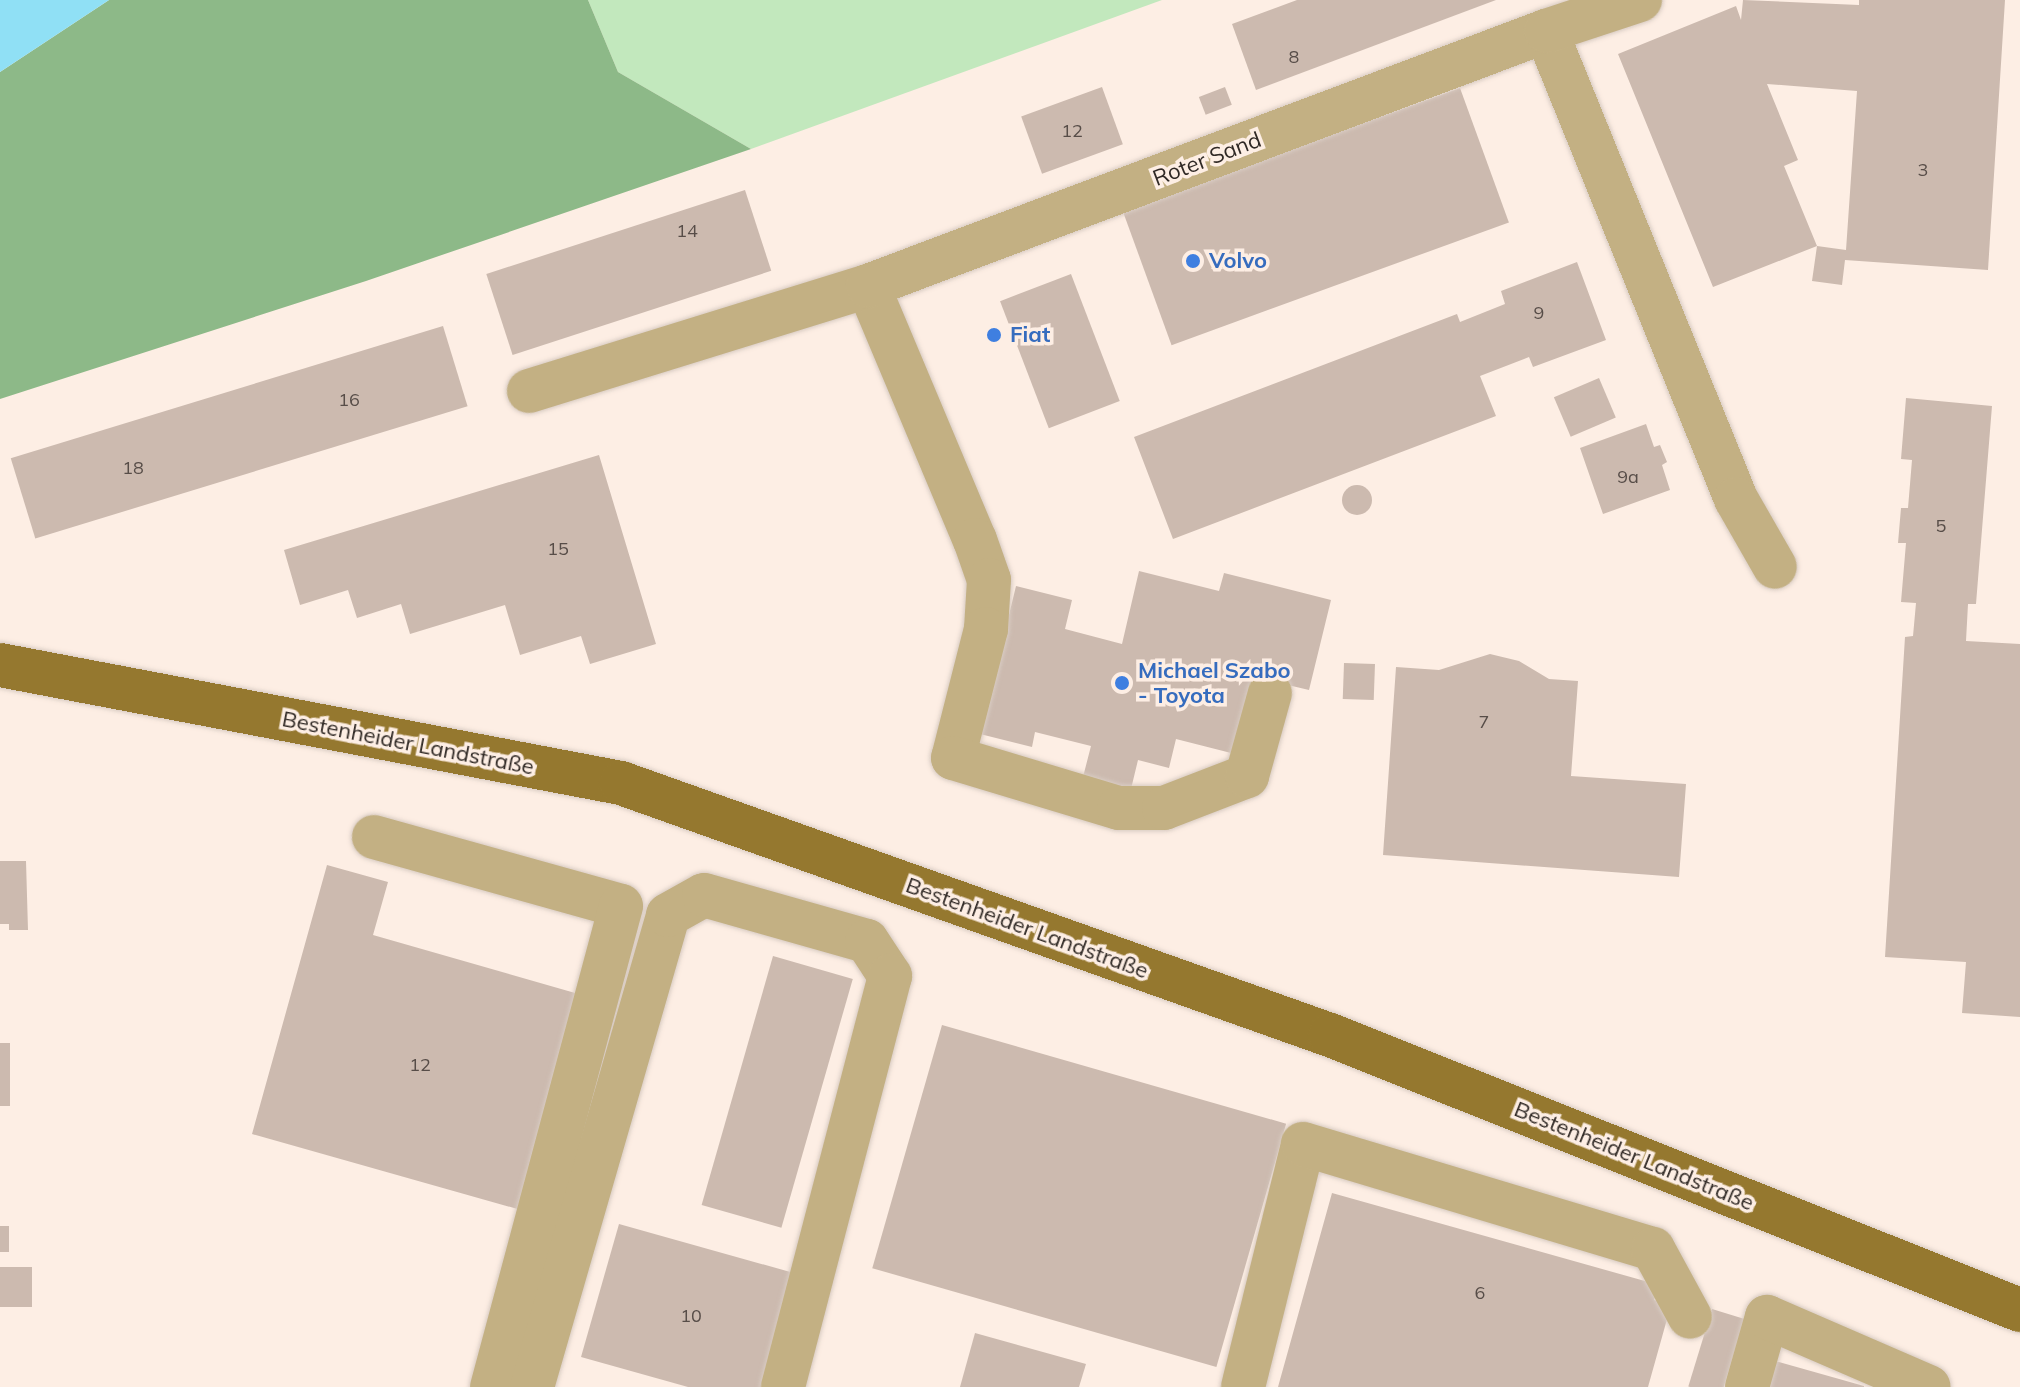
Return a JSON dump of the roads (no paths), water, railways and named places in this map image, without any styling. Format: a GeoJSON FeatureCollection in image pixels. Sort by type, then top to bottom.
{"type":"FeatureCollection","features":[{"type":"Feature","properties":{"kind":"main road","name":"Bestenheider Landstraße"},"geometry":{"type":"LineString","coordinates":[[0,665],[621,783],[1330,1035],[2020,1310]]}},
{"type":"Feature","properties":{"kind":"street","name":"Roter Sand"},"geometry":{"type":"LineString","coordinates":[[529,391],[868,286],[1546,31],[1640,0]]}},
{"type":"Feature","properties":{"kind":"street"},"geometry":{"type":"LineString","coordinates":[[1546,31],[1736,499],[1775,567]]}},
{"type":"Feature","properties":{"kind":"street"},"geometry":{"type":"LineString","coordinates":[[868,286],[989,580],[986,629],[953,758],[1119,808],[1164,808],[1247,776],[1270,693]]}},
{"type":"Feature","properties":{"kind":"street"},"geometry":{"type":"LineString","coordinates":[[374,837],[621,906],[492,1387]]}},
{"type":"Feature","properties":{"kind":"street"},"geometry":{"type":"LineString","coordinates":[[532,1387],[668,915],[704,895],[867,941],[890,976],[783,1387]]}},
{"type":"Feature","properties":{"kind":"street"},"geometry":{"type":"LineString","coordinates":[[1243,1387],[1303,1144],[1653,1249],[1690,1317]]}},
{"type":"Feature","properties":{"kind":"street"},"geometry":{"type":"LineString","coordinates":[[1747,1387],[1767,1317],[1929,1387]]}},
{"type":"Feature","properties":{"kind":"water"},"geometry":{"type":"Polygon","coordinates":[[[0,0],[109,0],[0,72],[0,0]]]}},
{"type":"Feature","properties":{"kind":"place","name":"Volvo"},"geometry":{"type":"Point","coordinates":[1193,261]}},
{"type":"Feature","properties":{"kind":"place","name":"Fiat"},"geometry":{"type":"Point","coordinates":[994,335]}},
{"type":"Feature","properties":{"kind":"place","name":"Michael Szabo - Toyota"},"geometry":{"type":"Point","coordinates":[1122,683]}}]}
